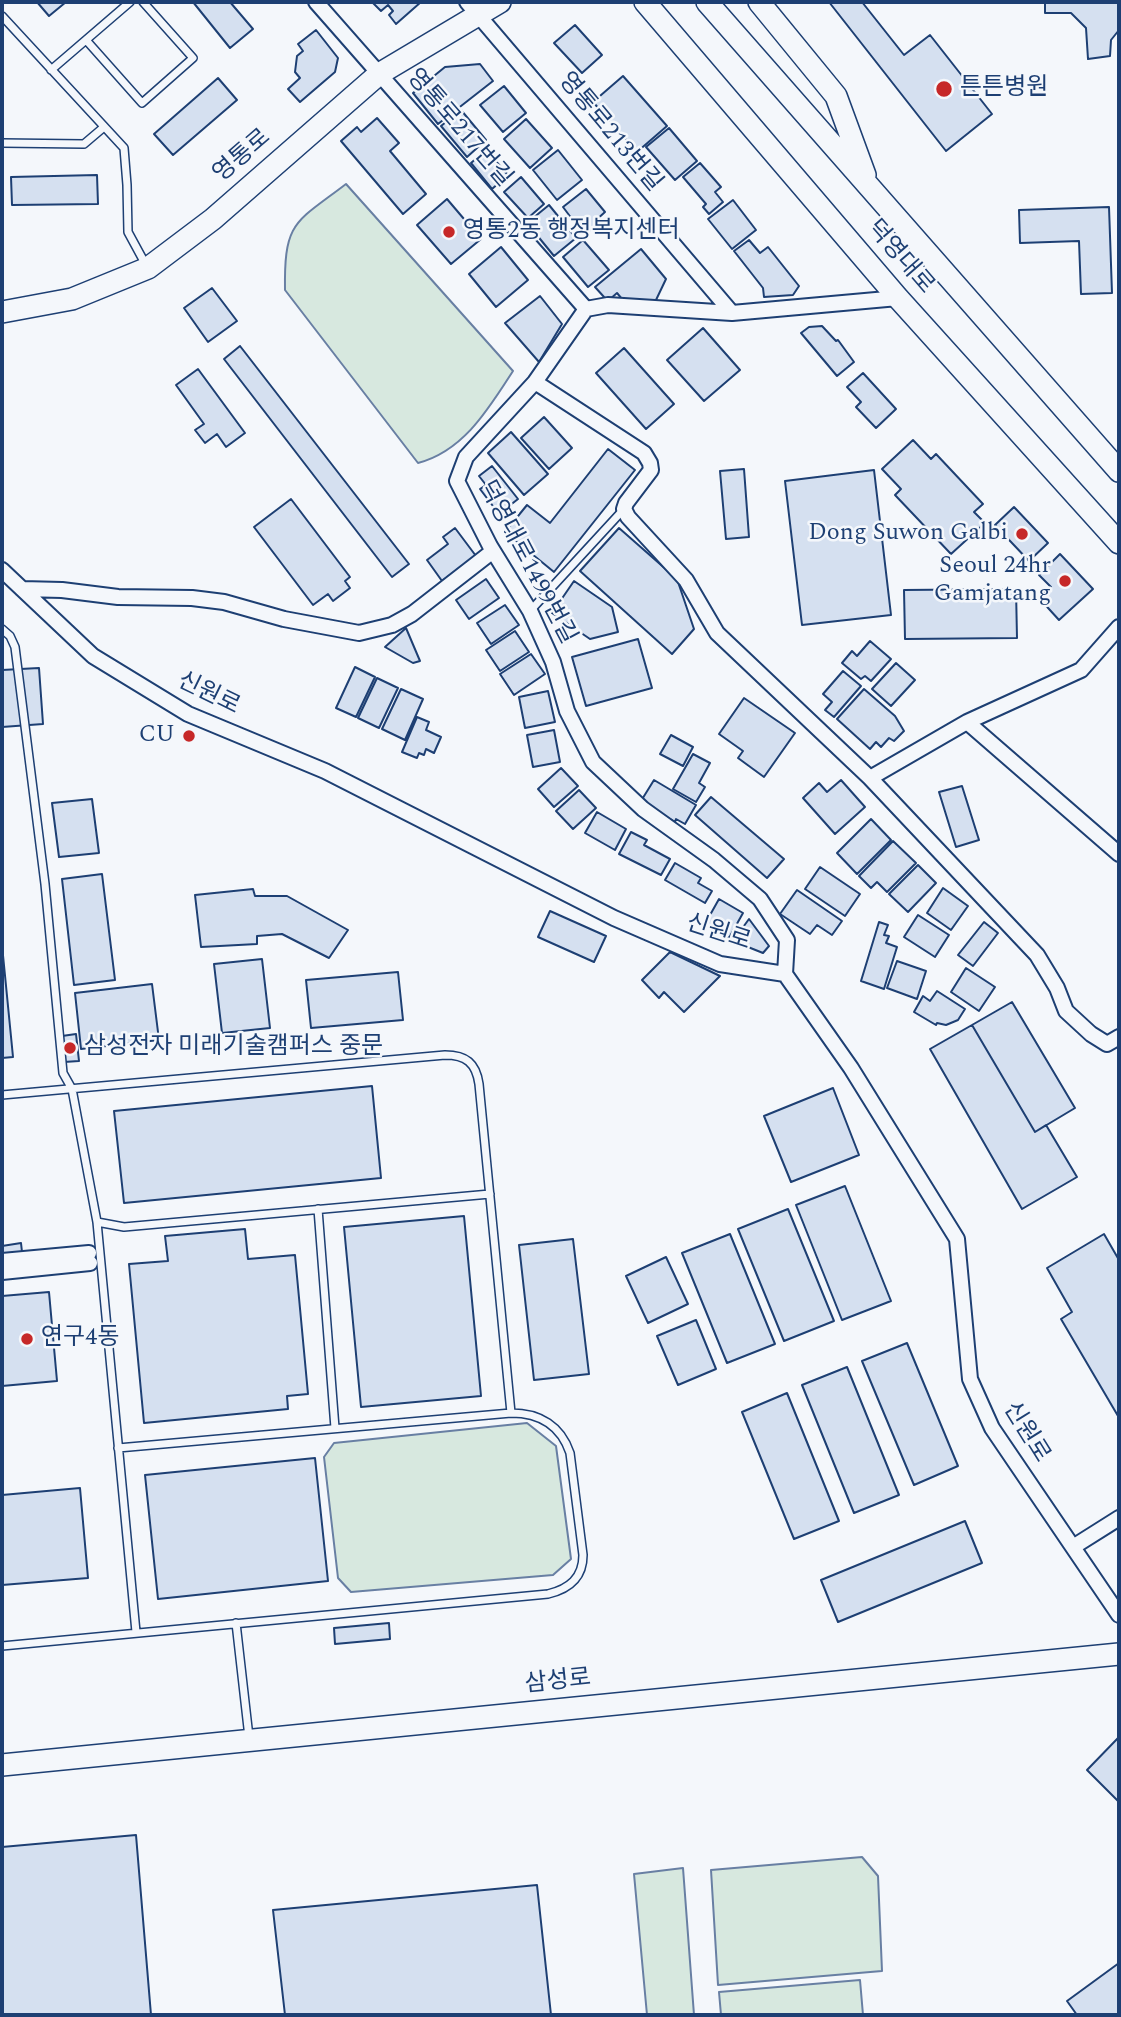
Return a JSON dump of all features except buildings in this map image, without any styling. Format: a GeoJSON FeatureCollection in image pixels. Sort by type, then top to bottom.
{"type":"FeatureCollection","features":[{"type":"Feature","properties":{"kind":"street","name":"영통로217번길"},"geometry":{"type":"LineString","coordinates":[[316,2],[586,309]]}},
{"type":"Feature","properties":{"kind":"street","name":"영통로"},"geometry":{"type":"LineString","coordinates":[[2,312],[72,299],[148,268],[213,219],[379,74],[472,8],[500,2]]}},
{"type":"Feature","properties":{"kind":"street","name":"덕영대로"},"geometry":{"type":"LineString","coordinates":[[645,2],[898,298],[1119,543]]}},
{"type":"Feature","properties":{"kind":"street","name":"덕영대로"},"geometry":{"type":"LineString","coordinates":[[706,2],[1119,471]]}},
{"type":"Feature","properties":{"kind":"street"},"geometry":{"type":"LineString","coordinates":[[759,2],[836,96],[869,186]]}},
{"type":"Feature","properties":{"kind":"street","name":"영통로213번길"},"geometry":{"type":"LineString","coordinates":[[472,8],[732,313]]}},
{"type":"Feature","properties":{"kind":"street"},"geometry":{"type":"LineString","coordinates":[[586,309],[608,305],[732,313],[898,298]]}},
{"type":"Feature","properties":{"kind":"street","name":"덕영대로1499번길"},"geometry":{"type":"LineString","coordinates":[[586,309],[535,382],[466,457],[457,481],[493,551],[530,611],[553,662],[567,711],[593,762],[643,809],[714,860],[760,899],[787,940],[785,974]]}},
{"type":"Feature","properties":{"kind":"street"},"geometry":{"type":"LineString","coordinates":[[535,382],[644,453],[651,470],[624,509],[628,517],[685,580],[717,633],[870,778],[1037,955],[1057,988],[1066,1011],[1091,1034],[1107,1044],[1119,1037]]}},
{"type":"Feature","properties":{"kind":"street"},"geometry":{"type":"LineString","coordinates":[[22,589],[224,602],[284,619],[359,633],[392,625],[412,614],[493,551]]}},
{"type":"Feature","properties":{"kind":"street","name":"신원로"},"geometry":{"type":"LineString","coordinates":[[2,570],[93,656],[188,714],[324,771],[637,928],[720,964],[785,974],[851,1068],[957,1240],[970,1379],[992,1427],[1119,1615]]}},
{"type":"Feature","properties":{"kind":"street"},"geometry":{"type":"LineString","coordinates":[[870,778],[967,722],[1081,670],[1119,627]]}},
{"type":"Feature","properties":{"kind":"street"},"geometry":{"type":"LineString","coordinates":[[967,722],[1119,854]]}},
{"type":"Feature","properties":{"kind":"street"},"geometry":{"type":"LineString","coordinates":[[2,1261],[89,1258],[2,1272]]}},
{"type":"Feature","properties":{"kind":"street"},"geometry":{"type":"LineString","coordinates":[[1073,1547],[1119,1518]]}},
{"type":"Feature","properties":{"kind":"street","name":"삼성로"},"geometry":{"type":"LineString","coordinates":[[2,1765],[1119,1654]]}},
{"type":"Feature","properties":{"kind":"lane"},"geometry":{"type":"LineString","coordinates":[[51,70],[130,2]]}},
{"type":"Feature","properties":{"kind":"lane"},"geometry":{"type":"LineString","coordinates":[[86,40],[142,103],[193,58],[143,2]]}},
{"type":"Feature","properties":{"kind":"lane"},"geometry":{"type":"LineString","coordinates":[[2,16],[124,148],[128,232],[148,268]]}},
{"type":"Feature","properties":{"kind":"lane"},"geometry":{"type":"LineString","coordinates":[[2,32],[10,25]]}},
{"type":"Feature","properties":{"kind":"lane"},"geometry":{"type":"LineString","coordinates":[[2,144],[84,144],[104,127]]}},
{"type":"Feature","properties":{"kind":"lane"},"geometry":{"type":"LineString","coordinates":[[530,611],[624,509]]}},
{"type":"Feature","properties":{"kind":"lane"},"geometry":{"type":"LineString","coordinates":[[2,629],[10,636],[15,648],[45,884],[63,1073],[72,1089],[97,1222],[136,1632]]}},
{"type":"Feature","properties":{"kind":"lane"},"geometry":{"type":"LineString","coordinates":[[2,1095],[444,1055],[461,1056],[472,1063],[478,1076],[511,1413]]}},
{"type":"Feature","properties":{"kind":"lane"},"geometry":{"type":"LineString","coordinates":[[97,1222],[124,1227],[490,1194]]}},
{"type":"Feature","properties":{"kind":"lane"},"geometry":{"type":"LineString","coordinates":[[318,1209],[335,1428]]}},
{"type":"Feature","properties":{"kind":"lane"},"geometry":{"type":"LineString","coordinates":[[2,1646],[548,1594],[571,1584],[582,1568],[583,1555],[570,1453],[561,1434],[547,1421],[529,1415],[511,1413],[118,1447]]}},
{"type":"Feature","properties":{"kind":"lane"},"geometry":{"type":"LineString","coordinates":[[236,1623],[250,1740]]}},
{"type":"Feature","properties":{"kind":"shaded area"},"geometry":{"type":"Polygon","coordinates":[[[346,184],[513,371],[485,413],[462,438],[449,449],[418,463],[285,290],[285,267],[290,236],[304,216],[346,184]]]}},
{"type":"Feature","properties":{"kind":"shaded area"},"geometry":{"type":"Polygon","coordinates":[[[527,1423],[556,1446],[571,1559],[553,1575],[351,1592],[338,1578],[324,1457],[334,1443],[527,1423]]]}},
{"type":"Feature","properties":{"kind":"shaded area"},"geometry":{"type":"Polygon","coordinates":[[[862,1857],[878,1876],[882,1971],[718,1985],[711,1870],[862,1857]]]}},
{"type":"Feature","properties":{"kind":"shaded area"},"geometry":{"type":"Polygon","coordinates":[[[683,1868],[694,2015],[647,2015],[634,1874],[683,1868]]]}},
{"type":"Feature","properties":{"kind":"shaded area"},"geometry":{"type":"Polygon","coordinates":[[[860,1980],[863,2015],[721,2015],[719,1992],[860,1980]]]}},
{"type":"Feature","properties":{"kind":"place","name":"튼튼병원"},"geometry":{"type":"Point","coordinates":[944,89]}},
{"type":"Feature","properties":{"kind":"place","name":"영통2동 행정복지센터"},"geometry":{"type":"Point","coordinates":[449,232]}},
{"type":"Feature","properties":{"kind":"place","name":"Dong Suwon Galbi"},"geometry":{"type":"Point","coordinates":[1022,534]}},
{"type":"Feature","properties":{"kind":"place","name":"Seoul 24hr Gamjatang"},"geometry":{"type":"Point","coordinates":[1065,581]}},
{"type":"Feature","properties":{"kind":"place","name":"CU"},"geometry":{"type":"Point","coordinates":[189,736]}},
{"type":"Feature","properties":{"kind":"place","name":"삼성전자 미래기술캠퍼스 중문"},"geometry":{"type":"Point","coordinates":[70,1048]}},
{"type":"Feature","properties":{"kind":"place","name":"연구4동"},"geometry":{"type":"Point","coordinates":[27,1339]}}]}
